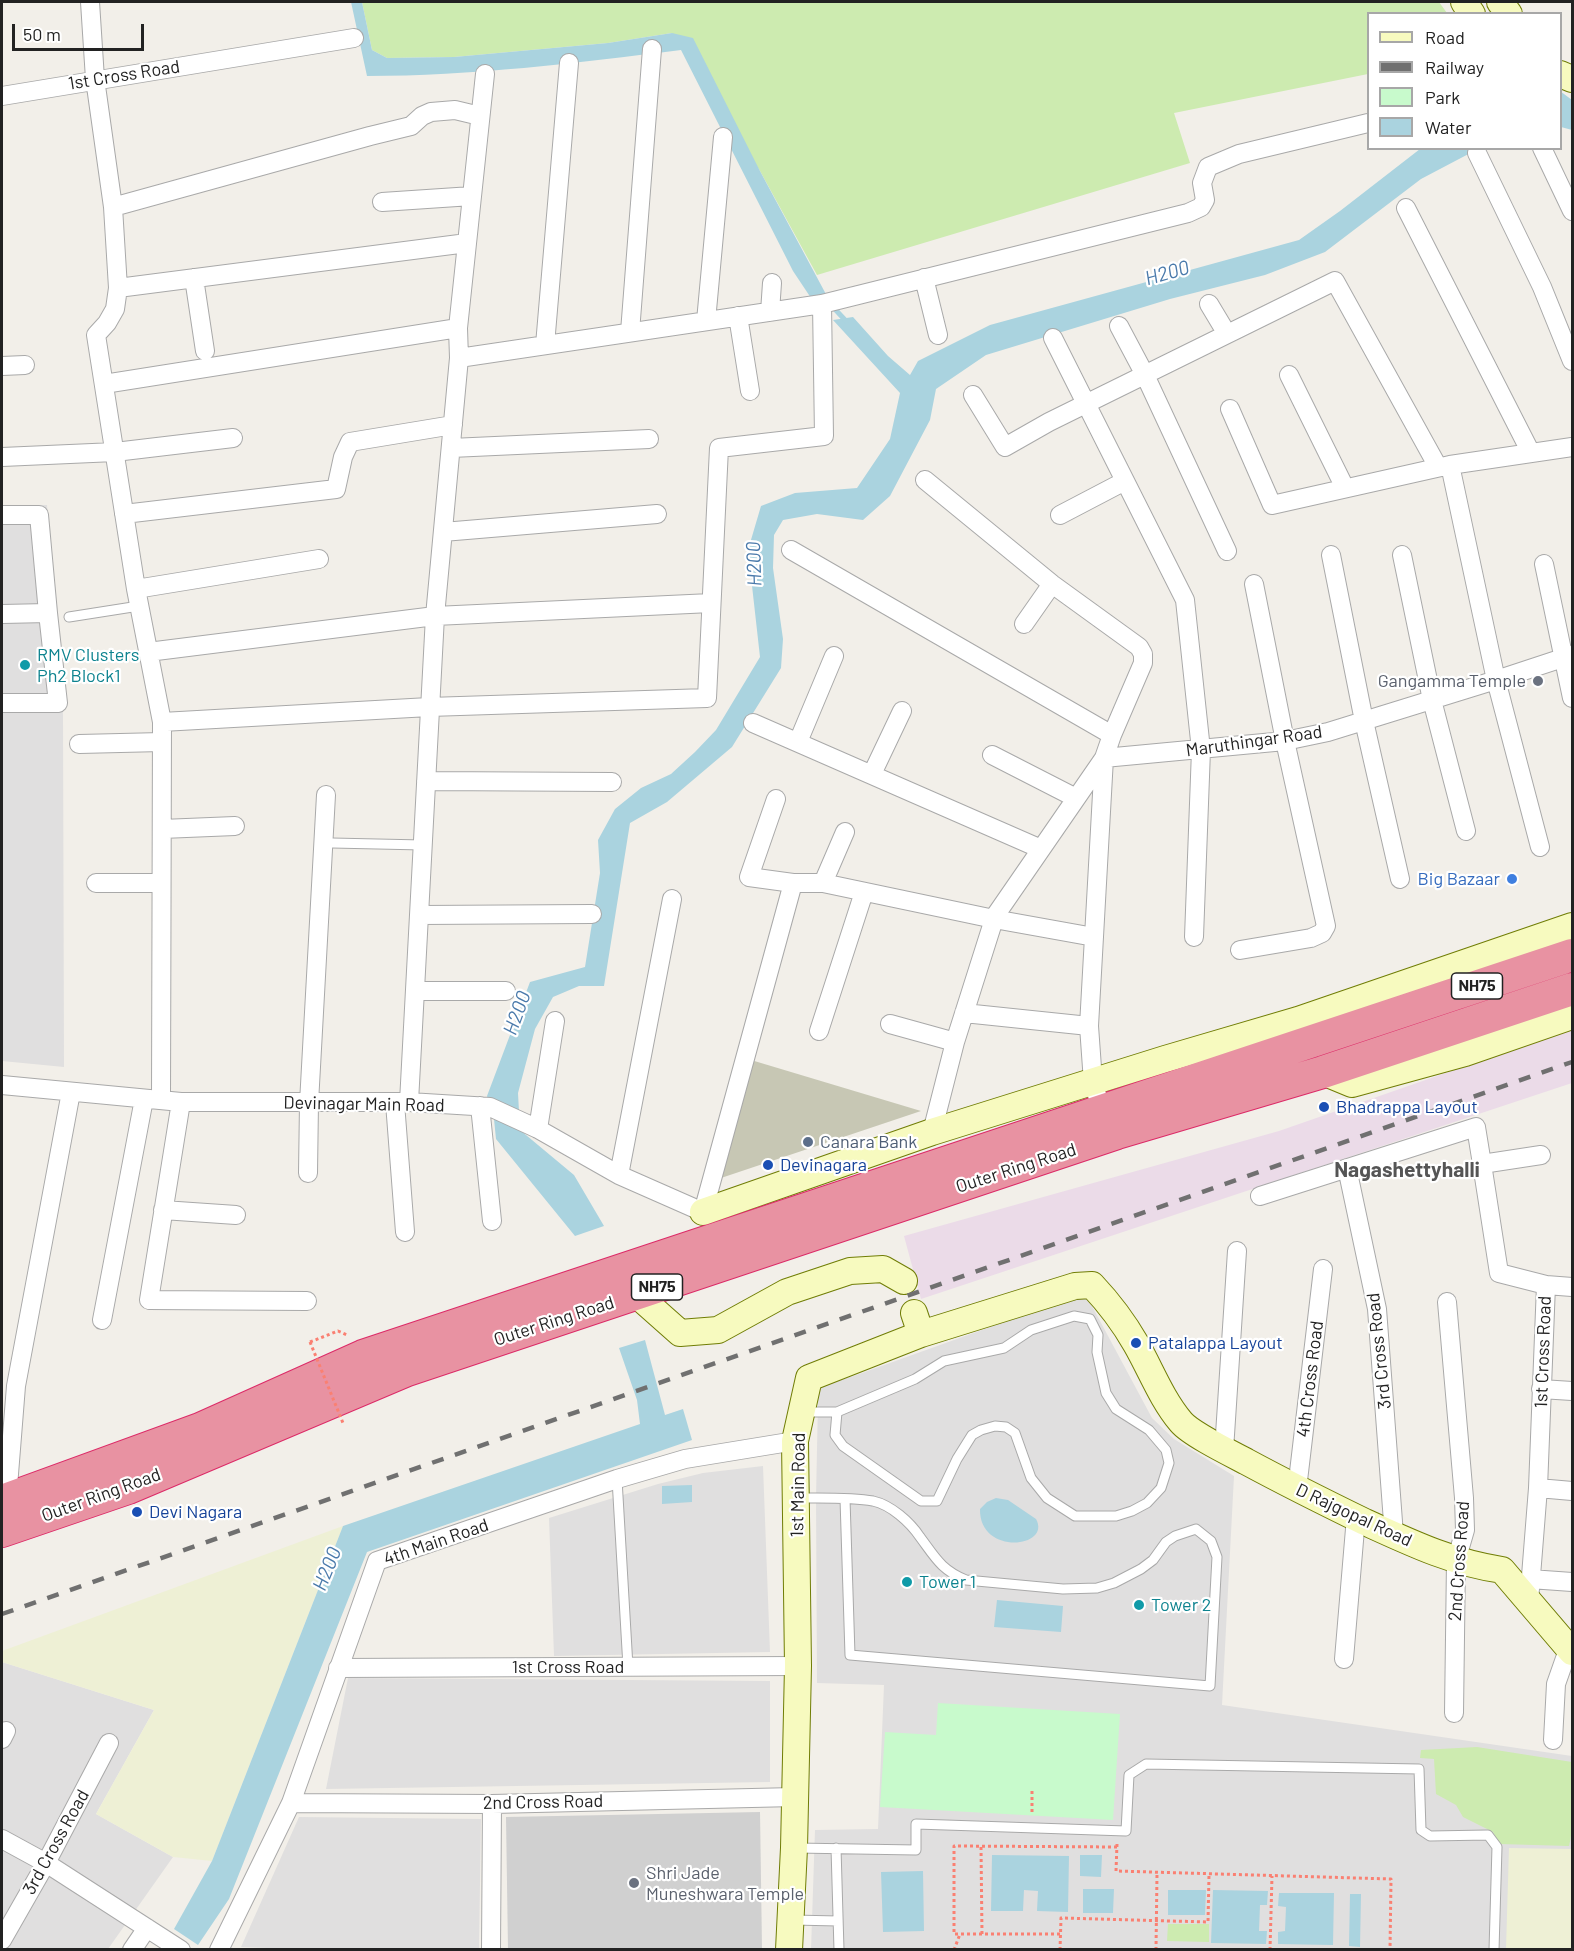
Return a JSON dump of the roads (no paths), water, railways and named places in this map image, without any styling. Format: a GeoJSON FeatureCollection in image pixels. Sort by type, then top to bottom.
{"type":"FeatureCollection","features":[{"type":"Feature","properties":{"kind":"highway","name":"NH75"},"geometry":{"type":"LineString","coordinates":[[1302,1031],[1572,955]]}},
{"type":"Feature","properties":{"kind":"highway","name":"NH75"},"geometry":{"type":"LineString","coordinates":[[1323,1072],[1572,989]]}},
{"type":"Feature","properties":{"kind":"highway","name":"Outer Ring Road"},"geometry":{"type":"LineString","coordinates":[[4,1500],[200,1429],[363,1356],[1102,1111],[1302,1031]]}},
{"type":"Feature","properties":{"kind":"highway","name":"Outer Ring Road"},"geometry":{"type":"LineString","coordinates":[[2,1531],[128,1488],[407,1370],[1117,1133],[1323,1072]]}},
{"type":"Feature","properties":{"kind":"street"},"geometry":{"type":"LineString","coordinates":[[90,2],[95,79],[113,207],[118,288],[115,309],[107,323],[96,335],[138,597],[162,722],[161,883],[153,1099],[102,1320]]}},
{"type":"Feature","properties":{"kind":"street","name":"1st Cross Road"},"geometry":{"type":"LineString","coordinates":[[2,96],[354,38]]}},
{"type":"Feature","properties":{"kind":"street"},"geometry":{"type":"LineString","coordinates":[[630,332],[652,49]]}},
{"type":"Feature","properties":{"kind":"street"},"geometry":{"type":"LineString","coordinates":[[545,345],[569,63]]}},
{"type":"Feature","properties":{"kind":"street"},"geometry":{"type":"LineString","coordinates":[[405,1232],[402,1102],[415,991],[435,616],[459,358],[458,328],[485,74]]}},
{"type":"Feature","properties":{"kind":"street"},"geometry":{"type":"LineString","coordinates":[[113,207],[411,126],[422,116],[431,112],[455,110],[480,116]]}},
{"type":"Feature","properties":{"kind":"street"},"geometry":{"type":"LineString","coordinates":[[459,358],[822,304],[1188,213],[1201,207],[1205,200],[1202,183],[1208,167],[1239,153],[1367,123]]}},
{"type":"Feature","properties":{"kind":"street"},"geometry":{"type":"LineString","coordinates":[[706,321],[723,137]]}},
{"type":"Feature","properties":{"kind":"street"},"geometry":{"type":"LineString","coordinates":[[1543,150],[1572,211]]}},
{"type":"Feature","properties":{"kind":"street"},"geometry":{"type":"LineString","coordinates":[[1477,153],[1542,287],[1572,361]]}},
{"type":"Feature","properties":{"kind":"street"},"geometry":{"type":"LineString","coordinates":[[382,202],[472,196]]}},
{"type":"Feature","properties":{"kind":"street"},"geometry":{"type":"LineString","coordinates":[[1406,208],[1531,453]]}},
{"type":"Feature","properties":{"kind":"street"},"geometry":{"type":"LineString","coordinates":[[118,288],[467,243]]}},
{"type":"Feature","properties":{"kind":"street"},"geometry":{"type":"LineString","coordinates":[[194,278],[205,351]]}},
{"type":"Feature","properties":{"kind":"street"},"geometry":{"type":"LineString","coordinates":[[924,278],[938,335]]}},
{"type":"Feature","properties":{"kind":"street"},"geometry":{"type":"LineString","coordinates":[[973,395],[1005,447],[1049,422],[1335,281],[1444,466],[1496,680],[1540,847]]}},
{"type":"Feature","properties":{"kind":"street"},"geometry":{"type":"LineString","coordinates":[[770,312],[772,283]]}},
{"type":"Feature","properties":{"kind":"street"},"geometry":{"type":"LineString","coordinates":[[162,722],[429,707],[707,698],[719,448],[824,436],[822,304]]}},
{"type":"Feature","properties":{"kind":"street"},"geometry":{"type":"LineString","coordinates":[[1209,304],[1227,334]]}},
{"type":"Feature","properties":{"kind":"street"},"geometry":{"type":"LineString","coordinates":[[738,316],[750,391]]}},
{"type":"Feature","properties":{"kind":"street"},"geometry":{"type":"LineString","coordinates":[[1119,326],[1145,375],[1227,551]]}},
{"type":"Feature","properties":{"kind":"street"},"geometry":{"type":"LineString","coordinates":[[104,384],[458,328]]}},
{"type":"Feature","properties":{"kind":"street"},"geometry":{"type":"LineString","coordinates":[[1053,338],[1185,600],[1202,750],[1194,937]]}},
{"type":"Feature","properties":{"kind":"street"},"geometry":{"type":"LineString","coordinates":[[2,366],[25,365]]}},
{"type":"Feature","properties":{"kind":"street"},"geometry":{"type":"LineString","coordinates":[[1289,375],[1345,488]]}},
{"type":"Feature","properties":{"kind":"street"},"geometry":{"type":"LineString","coordinates":[[1230,409],[1272,505],[1444,466],[1572,447]]}},
{"type":"Feature","properties":{"kind":"street"},"geometry":{"type":"LineString","coordinates":[[124,514],[336,489],[342,458],[350,442],[453,425]]}},
{"type":"Feature","properties":{"kind":"street"},"geometry":{"type":"LineString","coordinates":[[2,457],[115,452],[233,438]]}},
{"type":"Feature","properties":{"kind":"street"},"geometry":{"type":"LineString","coordinates":[[451,448],[649,439]]}},
{"type":"Feature","properties":{"kind":"street"},"geometry":{"type":"LineString","coordinates":[[925,480],[1052,584],[1139,647],[1143,654],[1143,663],[1104,758],[994,920],[955,1042],[932,1132]]}},
{"type":"Feature","properties":{"kind":"street"},"geometry":{"type":"LineString","coordinates":[[1060,515],[1125,481]]}},
{"type":"Feature","properties":{"kind":"street"},"geometry":{"type":"LineString","coordinates":[[443,532],[657,514]]}},
{"type":"Feature","properties":{"kind":"street"},"geometry":{"type":"LineString","coordinates":[[2,515],[39,515],[58,703],[2,703]]}},
{"type":"Feature","properties":{"kind":"street"},"geometry":{"type":"LineString","coordinates":[[791,549],[1112,735]]}},
{"type":"Feature","properties":{"kind":"street"},"geometry":{"type":"LineString","coordinates":[[1331,555],[1364,721],[1400,879]]}},
{"type":"Feature","properties":{"kind":"street"},"geometry":{"type":"LineString","coordinates":[[1402,555],[1432,700],[1466,831]]}},
{"type":"Feature","properties":{"kind":"street"},"geometry":{"type":"LineString","coordinates":[[138,597],[320,559]]}},
{"type":"Feature","properties":{"kind":"street"},"geometry":{"type":"LineString","coordinates":[[1544,564],[1568,656],[1572,698]]}},
{"type":"Feature","properties":{"kind":"street"},"geometry":{"type":"LineString","coordinates":[[1024,624],[1052,584]]}},
{"type":"Feature","properties":{"kind":"street"},"geometry":{"type":"LineString","coordinates":[[1240,950],[1311,938],[1322,933],[1326,926],[1285,741],[1254,584]]}},
{"type":"Feature","properties":{"kind":"street"},"geometry":{"type":"LineString","coordinates":[[148,652],[435,616],[711,603]]}},
{"type":"Feature","properties":{"kind":"street"},"geometry":{"type":"LineString","coordinates":[[2,614],[48,614]]}},
{"type":"Feature","properties":{"kind":"street"},"geometry":{"type":"LineString","coordinates":[[798,742],[834,656]]}},
{"type":"Feature","properties":{"kind":"street","name":"Maruthingar Road"},"geometry":{"type":"LineString","coordinates":[[1104,758],[1285,741],[1328,732],[1568,656]]}},
{"type":"Feature","properties":{"kind":"street"},"geometry":{"type":"LineString","coordinates":[[872,774],[902,711]]}},
{"type":"Feature","properties":{"kind":"street"},"geometry":{"type":"LineString","coordinates":[[753,723],[1041,849]]}},
{"type":"Feature","properties":{"kind":"street"},"geometry":{"type":"LineString","coordinates":[[80,744],[162,742]]}},
{"type":"Feature","properties":{"kind":"street"},"geometry":{"type":"LineString","coordinates":[[992,755],[1076,798]]}},
{"type":"Feature","properties":{"kind":"street"},"geometry":{"type":"LineString","coordinates":[[1102,1111],[1093,1082],[1089,1026],[1104,758]]}},
{"type":"Feature","properties":{"kind":"street"},"geometry":{"type":"LineString","coordinates":[[426,781],[612,782]]}},
{"type":"Feature","properties":{"kind":"street"},"geometry":{"type":"LineString","coordinates":[[308,1173],[309,1102],[326,795]]}},
{"type":"Feature","properties":{"kind":"street"},"geometry":{"type":"LineString","coordinates":[[776,799],[749,877],[793,883],[823,883],[994,920],[1094,937]]}},
{"type":"Feature","properties":{"kind":"street"},"geometry":{"type":"LineString","coordinates":[[162,829],[235,826]]}},
{"type":"Feature","properties":{"kind":"street"},"geometry":{"type":"LineString","coordinates":[[823,883],[845,832]]}},
{"type":"Feature","properties":{"kind":"street"},"geometry":{"type":"LineString","coordinates":[[96,883],[161,883]]}},
{"type":"Feature","properties":{"kind":"street"},"geometry":{"type":"LineString","coordinates":[[703,1212],[793,883]]}},
{"type":"Feature","properties":{"kind":"street"},"geometry":{"type":"LineString","coordinates":[[819,1030],[864,892]]}},
{"type":"Feature","properties":{"kind":"street"},"geometry":{"type":"LineString","coordinates":[[619,1175],[672,899]]}},
{"type":"Feature","properties":{"kind":"street"},"geometry":{"type":"LineString","coordinates":[[419,915],[592,914]]}},
{"type":"Feature","properties":{"kind":"street"},"geometry":{"type":"LineString","coordinates":[[703,1212],[932,1132],[1093,1082],[1302,1031],[1572,926]]}},
{"type":"Feature","properties":{"kind":"street"},"geometry":{"type":"LineString","coordinates":[[415,991],[506,991]]}},
{"type":"Feature","properties":{"kind":"street"},"geometry":{"type":"LineString","coordinates":[[964,1013],[1089,1026]]}},
{"type":"Feature","properties":{"kind":"street"},"geometry":{"type":"LineString","coordinates":[[1323,1072],[1352,1084],[1465,1053],[1572,1016]]}},
{"type":"Feature","properties":{"kind":"street"},"geometry":{"type":"LineString","coordinates":[[532,1126],[555,1021]]}},
{"type":"Feature","properties":{"kind":"street"},"geometry":{"type":"LineString","coordinates":[[890,1024],[955,1042]]}},
{"type":"Feature","properties":{"kind":"street","name":"Devinagar Main Road"},"geometry":{"type":"LineString","coordinates":[[2,1085],[181,1102],[402,1102],[485,1107],[532,1126],[619,1175],[703,1212]]}},
{"type":"Feature","properties":{"kind":"street"},"geometry":{"type":"LineString","coordinates":[[4,1500],[9,1385],[71,1092]]}},
{"type":"Feature","properties":{"kind":"street"},"geometry":{"type":"LineString","coordinates":[[181,1102],[149,1300],[307,1301]]}},
{"type":"Feature","properties":{"kind":"street"},"geometry":{"type":"LineString","coordinates":[[485,1107],[492,1221]]}},
{"type":"Feature","properties":{"kind":"street"},"geometry":{"type":"LineString","coordinates":[[1260,1196],[1476,1127],[1482,1164],[1541,1155]]}},
{"type":"Feature","properties":{"kind":"street","name":"1st Cross Road"},"geometry":{"type":"LineString","coordinates":[[1482,1164],[1499,1273],[1546,1285],[1538,1488],[1530,1590]]}},
{"type":"Feature","properties":{"kind":"street","name":"3rd Cross Road"},"geometry":{"type":"LineString","coordinates":[[1347,1168],[1377,1309],[1394,1535]]}},
{"type":"Feature","properties":{"kind":"street"},"geometry":{"type":"LineString","coordinates":[[163,1210],[236,1215]]}},
{"type":"Feature","properties":{"kind":"street"},"geometry":{"type":"LineString","coordinates":[[1224,1450],[1237,1251]]}},
{"type":"Feature","properties":{"kind":"street"},"geometry":{"type":"LineString","coordinates":[[636,1294],[680,1333],[718,1330],[787,1292],[850,1271],[883,1269],[904,1281]]}},
{"type":"Feature","properties":{"kind":"street","name":"4th Cross Road"},"geometry":{"type":"LineString","coordinates":[[1297,1489],[1323,1269]]}},
{"type":"Feature","properties":{"kind":"street"},"geometry":{"type":"LineString","coordinates":[[1546,1285],[1572,1287]]}},
{"type":"Feature","properties":{"kind":"street","name":"1st Main Road"},"geometry":{"type":"LineString","coordinates":[[789,1950],[798,1666],[795,1441],[809,1378],[918,1323],[1075,1286],[1092,1286],[1103,1296],[1136,1343],[1145,1362]]}},
{"type":"Feature","properties":{"kind":"street","name":"2nd Cross Road"},"geometry":{"type":"LineString","coordinates":[[1447,1302],[1465,1530],[1456,1561],[1454,1713]]}},
{"type":"Feature","properties":{"kind":"street","name":"D Rajgopal Road"},"geometry":{"type":"LineString","coordinates":[[1145,1362],[1157,1386],[1183,1425],[1297,1489],[1394,1535],[1456,1561],[1502,1570],[1530,1590],[1571,1649]]}},
{"type":"Feature","properties":{"kind":"street"},"geometry":{"type":"LineString","coordinates":[[1541,1389],[1572,1391]]}},
{"type":"Feature","properties":{"kind":"street","name":"4th Main Road"},"geometry":{"type":"LineString","coordinates":[[219,1950],[291,1803],[377,1561],[617,1479],[685,1459],[795,1441]]}},
{"type":"Feature","properties":{"kind":"street"},"geometry":{"type":"LineString","coordinates":[[1538,1488],[1572,1491]]}},
{"type":"Feature","properties":{"kind":"street"},"geometry":{"type":"LineString","coordinates":[[1344,1659],[1356,1517]]}},
{"type":"Feature","properties":{"kind":"street"},"geometry":{"type":"LineString","coordinates":[[1530,1590],[1572,1582]]}},
{"type":"Feature","properties":{"kind":"street"},"geometry":{"type":"LineString","coordinates":[[1553,1740],[1556,1684],[1571,1649]]}},
{"type":"Feature","properties":{"kind":"street","name":"1st Cross Road"},"geometry":{"type":"LineString","coordinates":[[338,1668],[798,1666]]}},
{"type":"Feature","properties":{"kind":"street","name":"3rd Cross Road"},"geometry":{"type":"LineString","coordinates":[[2,1940],[46,1863],[109,1743]]}},
{"type":"Feature","properties":{"kind":"street","name":"2nd Cross Road"},"geometry":{"type":"LineString","coordinates":[[291,1803],[492,1804],[795,1797]]}},
{"type":"Feature","properties":{"kind":"street"},"geometry":{"type":"LineString","coordinates":[[491,1950],[492,1804]]}},
{"type":"Feature","properties":{"kind":"street"},"geometry":{"type":"LineString","coordinates":[[2,1839],[46,1863],[173,1945]]}},
{"type":"Feature","properties":{"kind":"street"},"geometry":{"type":"LineString","coordinates":[[132,1950],[147,1928]]}},
{"type":"Feature","properties":{"kind":"lane"},"geometry":{"type":"LineString","coordinates":[[69,617],[138,597]]}},
{"type":"Feature","properties":{"kind":"lane"},"geometry":{"type":"LineString","coordinates":[[332,843],[423,845]]}},
{"type":"Feature","properties":{"kind":"lane"},"geometry":{"type":"LineString","coordinates":[[802,1412],[837,1412],[915,1379],[944,1361],[1004,1348],[1031,1330],[1074,1316],[1090,1318],[1098,1335],[1098,1352],[1106,1393],[1116,1409],[1149,1430],[1166,1450],[1169,1463],[1161,1488],[1147,1503],[1116,1516],[1075,1516],[1047,1498],[1031,1478],[1015,1433],[1006,1427],[995,1426],[972,1435],[957,1459],[937,1501],[921,1501],[843,1446],[835,1436],[837,1412]]}},
{"type":"Feature","properties":{"kind":"lane"},"geometry":{"type":"LineString","coordinates":[[617,1479],[628,1667]]}},
{"type":"Feature","properties":{"kind":"lane"},"geometry":{"type":"LineString","coordinates":[[796,1498],[844,1499],[874,1501],[899,1515],[919,1535],[941,1566],[966,1581],[1063,1590],[1097,1588],[1128,1577],[1153,1560],[1159,1550],[1175,1536],[1196,1529],[1211,1541],[1217,1557],[1210,1686],[850,1655],[844,1499]]}},
{"type":"Feature","properties":{"kind":"lane"},"geometry":{"type":"LineString","coordinates":[[794,1848],[915,1850],[916,1824],[1126,1831],[1129,1774],[1146,1764],[1419,1769],[1421,1830],[1430,1836],[1488,1835],[1497,1847],[1494,1950]]}},
{"type":"Feature","properties":{"kind":"lane"},"geometry":{"type":"LineString","coordinates":[[836,1848],[839,1950]]}},
{"type":"Feature","properties":{"kind":"lane"},"geometry":{"type":"LineString","coordinates":[[790,1920],[838,1921]]}},
{"type":"Feature","properties":{"kind":"water"},"geometry":{"type":"Polygon","coordinates":[[[351,2],[362,2],[372,50],[387,58],[454,57],[608,43],[672,33],[693,38],[760,171],[828,298],[811,298],[793,271],[681,50],[485,71],[367,76],[351,2]]]}},
{"type":"Feature","properties":{"kind":"water"},"geometry":{"type":"Polygon","coordinates":[[[1562,92],[1572,100],[1572,130],[1562,127],[1562,92]]]}},
{"type":"Feature","properties":{"kind":"water","name":"H200"},"geometry":{"type":"Polygon","coordinates":[[[1419,150],[1476,150],[1421,179],[1325,252],[1265,275],[1170,299],[986,355],[936,389],[930,420],[890,496],[863,520],[817,514],[783,520],[774,535],[773,568],[783,639],[781,668],[732,747],[667,802],[630,823],[604,986],[579,986],[553,997],[535,1029],[518,1093],[520,1130],[574,1175],[604,1226],[575,1236],[496,1139],[494,1119],[487,1096],[530,982],[585,967],[600,873],[598,840],[615,809],[641,788],[671,774],[716,730],[760,657],[748,550],[761,506],[795,493],[857,488],[890,439],[900,393],[833,320],[853,317],[888,356],[910,375],[918,361],[990,325],[1299,240],[1419,150]]]}},
{"type":"Feature","properties":{"kind":"water","name":"H200"},"geometry":{"type":"Polygon","coordinates":[[[645,1340],[665,1415],[683,1409],[692,1440],[367,1552],[229,1899],[198,1945],[174,1929],[212,1861],[343,1526],[640,1424],[637,1400],[619,1348],[645,1340]]]}},
{"type":"Feature","properties":{"kind":"water"},"geometry":{"type":"Polygon","coordinates":[[[692,1485],[692,1502],[662,1504],[662,1486],[692,1485]]]}},
{"type":"Feature","properties":{"kind":"water"},"geometry":{"type":"Polygon","coordinates":[[[996,1498],[1008,1500],[1036,1519],[1038,1529],[1034,1536],[1014,1543],[1001,1540],[991,1534],[983,1524],[980,1509],[987,1502],[996,1498]]]}},
{"type":"Feature","properties":{"kind":"water"},"geometry":{"type":"Polygon","coordinates":[[[997,1600],[1063,1606],[1061,1632],[994,1627],[997,1600]]]}},
{"type":"Feature","properties":{"kind":"water"},"geometry":{"type":"Polygon","coordinates":[[[992,1855],[1069,1856],[1068,1912],[1037,1911],[1038,1891],[1024,1890],[1023,1911],[991,1911],[992,1855]]]}},
{"type":"Feature","properties":{"kind":"water"},"geometry":{"type":"Polygon","coordinates":[[[1080,1855],[1102,1855],[1101,1877],[1080,1876],[1080,1855]]]}},
{"type":"Feature","properties":{"kind":"water"},"geometry":{"type":"Polygon","coordinates":[[[923,1871],[924,1931],[883,1932],[881,1872],[923,1871]]]}},
{"type":"Feature","properties":{"kind":"water"},"geometry":{"type":"Polygon","coordinates":[[[1083,1889],[1114,1889],[1113,1913],[1083,1913],[1083,1889]]]}},
{"type":"Feature","properties":{"kind":"water"},"geometry":{"type":"Polygon","coordinates":[[[1168,1890],[1206,1890],[1205,1915],[1168,1915],[1168,1890]]]}},
{"type":"Feature","properties":{"kind":"water"},"geometry":{"type":"Polygon","coordinates":[[[1213,1890],[1268,1891],[1267,1905],[1260,1905],[1259,1931],[1267,1931],[1266,1944],[1211,1943],[1213,1890]]]}},
{"type":"Feature","properties":{"kind":"water"},"geometry":{"type":"Polygon","coordinates":[[[1279,1893],[1334,1893],[1333,1945],[1278,1944],[1278,1932],[1285,1931],[1286,1907],[1278,1906],[1279,1893]]]}},
{"type":"Feature","properties":{"kind":"water"},"geometry":{"type":"Polygon","coordinates":[[[1350,1894],[1361,1894],[1360,1947],[1349,1946],[1350,1894]]]}},
{"type":"Feature","properties":{"kind":"waterway"},"geometry":{"type":"LineString","coordinates":[[832,306],[846,321]]}},
{"type":"Feature","properties":{"kind":"railway"},"geometry":{"type":"LineString","coordinates":[[2,1614],[1572,1062]]}},
{"type":"Feature","properties":{"kind":"place","name":"RMV Clusters Ph2 Block1"},"geometry":{"type":"Point","coordinates":[25,665]}},
{"type":"Feature","properties":{"kind":"place","name":"Gangamma Temple"},"geometry":{"type":"Point","coordinates":[1538,681]}},
{"type":"Feature","properties":{"kind":"place","name":"Big Bazaar"},"geometry":{"type":"Point","coordinates":[1512,879]}},
{"type":"Feature","properties":{"kind":"place","name":"Bhadrappa Layout"},"geometry":{"type":"Point","coordinates":[1324,1107]}},
{"type":"Feature","properties":{"kind":"place","name":"Canara Bank"},"geometry":{"type":"Point","coordinates":[808,1142]}},
{"type":"Feature","properties":{"kind":"place","name":"Devinagara"},"geometry":{"type":"Point","coordinates":[768,1165]}},
{"type":"Feature","properties":{"kind":"place","name":"Patalappa Layout"},"geometry":{"type":"Point","coordinates":[1136,1343]}},
{"type":"Feature","properties":{"kind":"place","name":"Devi Nagara"},"geometry":{"type":"Point","coordinates":[137,1512]}},
{"type":"Feature","properties":{"kind":"place","name":"Tower 1"},"geometry":{"type":"Point","coordinates":[907,1582]}},
{"type":"Feature","properties":{"kind":"place","name":"Tower 2"},"geometry":{"type":"Point","coordinates":[1139,1605]}},
{"type":"Feature","properties":{"kind":"place","name":"Shri Jade Muneshwara Temple"},"geometry":{"type":"Point","coordinates":[634,1883]}},
{"type":"Feature","properties":{"kind":"district","name":"Nagashettyhalli"},"geometry":{"type":"Point","coordinates":[1407,1170]}}]}
